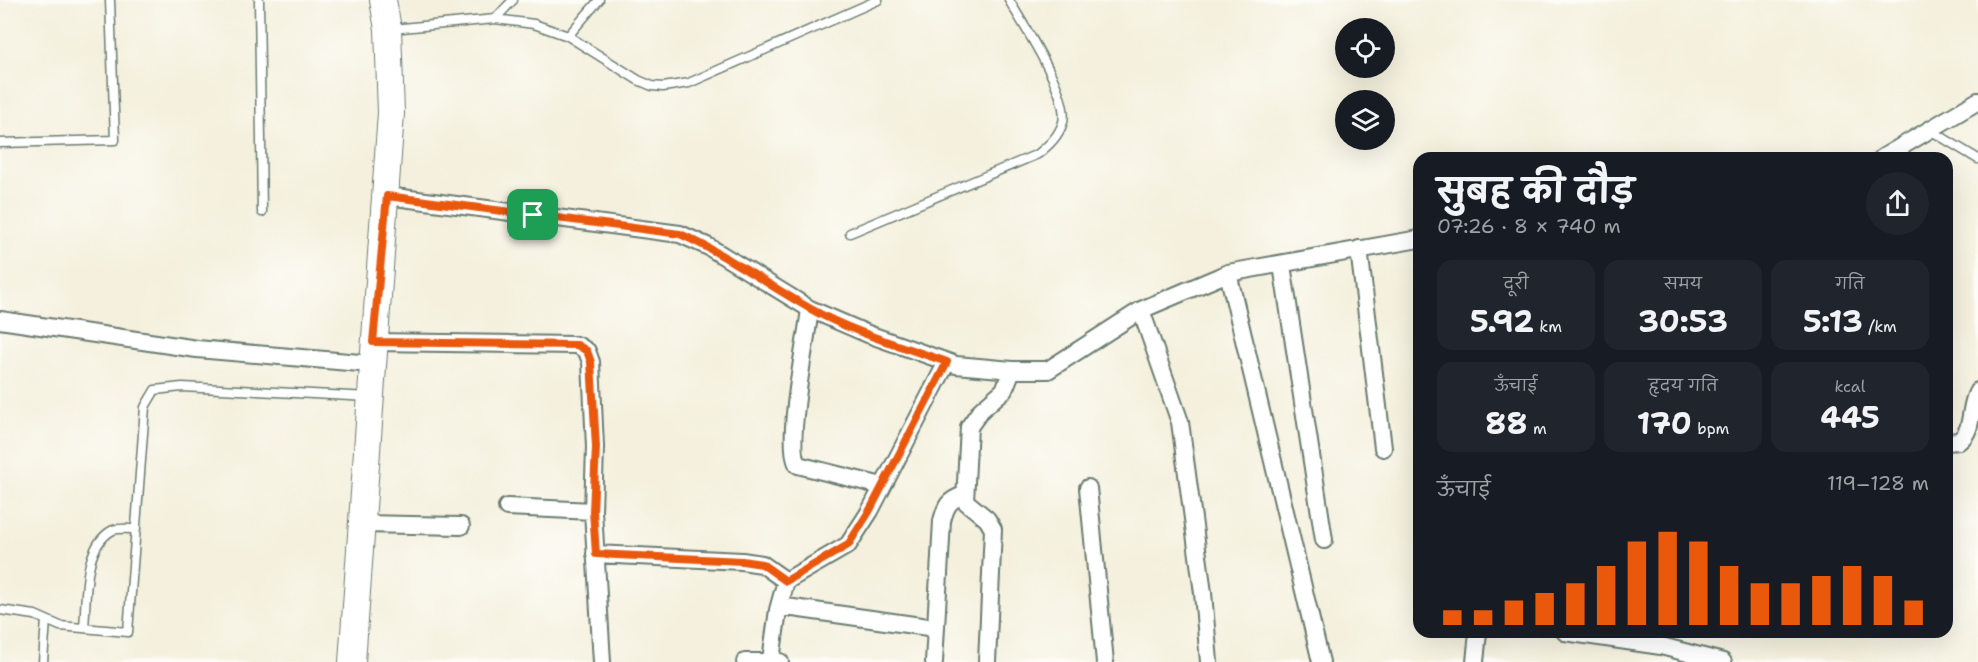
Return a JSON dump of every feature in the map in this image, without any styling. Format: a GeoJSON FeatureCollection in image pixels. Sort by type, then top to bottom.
{"type":"FeatureCollection","features":[{"type":"Feature","properties":{"kind":"main road"},"geometry":{"type":"LineString","coordinates":[[352,662],[372,353],[387,196],[391,113],[388,29],[383,0]]}},
{"type":"Feature","properties":{"kind":"street"},"geometry":{"type":"LineString","coordinates":[[1892,152],[1978,101]]}},
{"type":"Feature","properties":{"kind":"street"},"geometry":{"type":"LineString","coordinates":[[387,196],[680,234],[709,247],[810,309],[868,334],[947,362],[1012,370],[1048,370],[1141,310],[1227,273],[1413,240]]}},
{"type":"Feature","properties":{"kind":"street"},"geometry":{"type":"LineString","coordinates":[[1359,249],[1383,448]]}},
{"type":"Feature","properties":{"kind":"street"},"geometry":{"type":"LineString","coordinates":[[1282,265],[1324,540]]}},
{"type":"Feature","properties":{"kind":"street"},"geometry":{"type":"LineString","coordinates":[[1227,273],[1320,662]]}},
{"type":"Feature","properties":{"kind":"street"},"geometry":{"type":"LineString","coordinates":[[810,309],[793,437],[794,460],[798,465],[882,486]]}},
{"type":"Feature","properties":{"kind":"street"},"geometry":{"type":"LineString","coordinates":[[1141,310],[1180,422],[1203,592],[1209,662]]}},
{"type":"Feature","properties":{"kind":"street"},"geometry":{"type":"LineString","coordinates":[[0,320],[197,349],[372,353],[577,345],[585,348],[591,362],[596,447],[593,511],[602,662]]}},
{"type":"Feature","properties":{"kind":"street"},"geometry":{"type":"LineString","coordinates":[[745,662],[776,661],[779,606],[786,581],[848,545],[882,486],[947,362]]}},
{"type":"Feature","properties":{"kind":"street"},"geometry":{"type":"LineString","coordinates":[[987,662],[993,529],[987,519],[965,501],[969,427],[981,410],[1004,390],[1012,370]]}},
{"type":"Feature","properties":{"kind":"street"},"geometry":{"type":"LineString","coordinates":[[1953,442],[1959,441],[1968,431],[1974,398],[1978,391]]}},
{"type":"Feature","properties":{"kind":"street"},"geometry":{"type":"LineString","coordinates":[[1088,488],[1105,662]]}},
{"type":"Feature","properties":{"kind":"street"},"geometry":{"type":"LineString","coordinates":[[934,662],[942,521],[947,504],[951,499],[964,495]]}},
{"type":"Feature","properties":{"kind":"street"},"geometry":{"type":"LineString","coordinates":[[507,507],[593,511]]}},
{"type":"Feature","properties":{"kind":"street"},"geometry":{"type":"LineString","coordinates":[[362,525],[461,526]]}},
{"type":"Feature","properties":{"kind":"street"},"geometry":{"type":"LineString","coordinates":[[596,554],[742,561],[762,564],[786,581]]}},
{"type":"Feature","properties":{"kind":"street"},"geometry":{"type":"LineString","coordinates":[[779,606],[935,628]]}},
{"type":"Feature","properties":{"kind":"street"},"geometry":{"type":"LineString","coordinates":[[1474,662],[1477,638]]}},
{"type":"Feature","properties":{"kind":"street"},"geometry":{"type":"LineString","coordinates":[[1663,639],[1723,662]]}},
{"type":"Feature","properties":{"kind":"lane"},"geometry":{"type":"LineString","coordinates":[[0,143],[115,140],[110,0]]}},
{"type":"Feature","properties":{"kind":"lane"},"geometry":{"type":"LineString","coordinates":[[259,0],[262,212]]}},
{"type":"Feature","properties":{"kind":"lane"},"geometry":{"type":"LineString","coordinates":[[495,19],[513,0]]}},
{"type":"Feature","properties":{"kind":"lane"},"geometry":{"type":"LineString","coordinates":[[568,36],[599,0]]}},
{"type":"Feature","properties":{"kind":"lane"},"geometry":{"type":"LineString","coordinates":[[388,29],[495,19],[534,24],[568,36],[638,80],[652,86],[671,87],[689,83],[878,0]]}},
{"type":"Feature","properties":{"kind":"lane"},"geometry":{"type":"LineString","coordinates":[[850,233],[1038,154],[1055,140],[1064,120],[1061,96],[1009,0]]}},
{"type":"Feature","properties":{"kind":"lane"},"geometry":{"type":"LineString","coordinates":[[1930,130],[1978,159]]}},
{"type":"Feature","properties":{"kind":"lane"},"geometry":{"type":"LineString","coordinates":[[0,610],[35,615],[60,626],[128,632],[145,407],[155,390],[182,387],[369,397]]}},
{"type":"Feature","properties":{"kind":"lane"},"geometry":{"type":"LineString","coordinates":[[84,627],[91,560],[99,543],[113,530],[136,529]]}},
{"type":"Feature","properties":{"kind":"lane"},"geometry":{"type":"LineString","coordinates":[[43,662],[46,620]]}},
{"type":"Feature","properties":{"kind":"route"},"geometry":{"type":"LineString","coordinates":[[387,196],[533,215],[680,234],[709,247],[810,309],[868,334],[947,362],[870,510],[842,551],[786,581],[772,568],[742,561],[596,554],[593,511],[596,447],[591,362],[585,348],[577,345],[373,342],[387,196]]}}]}
